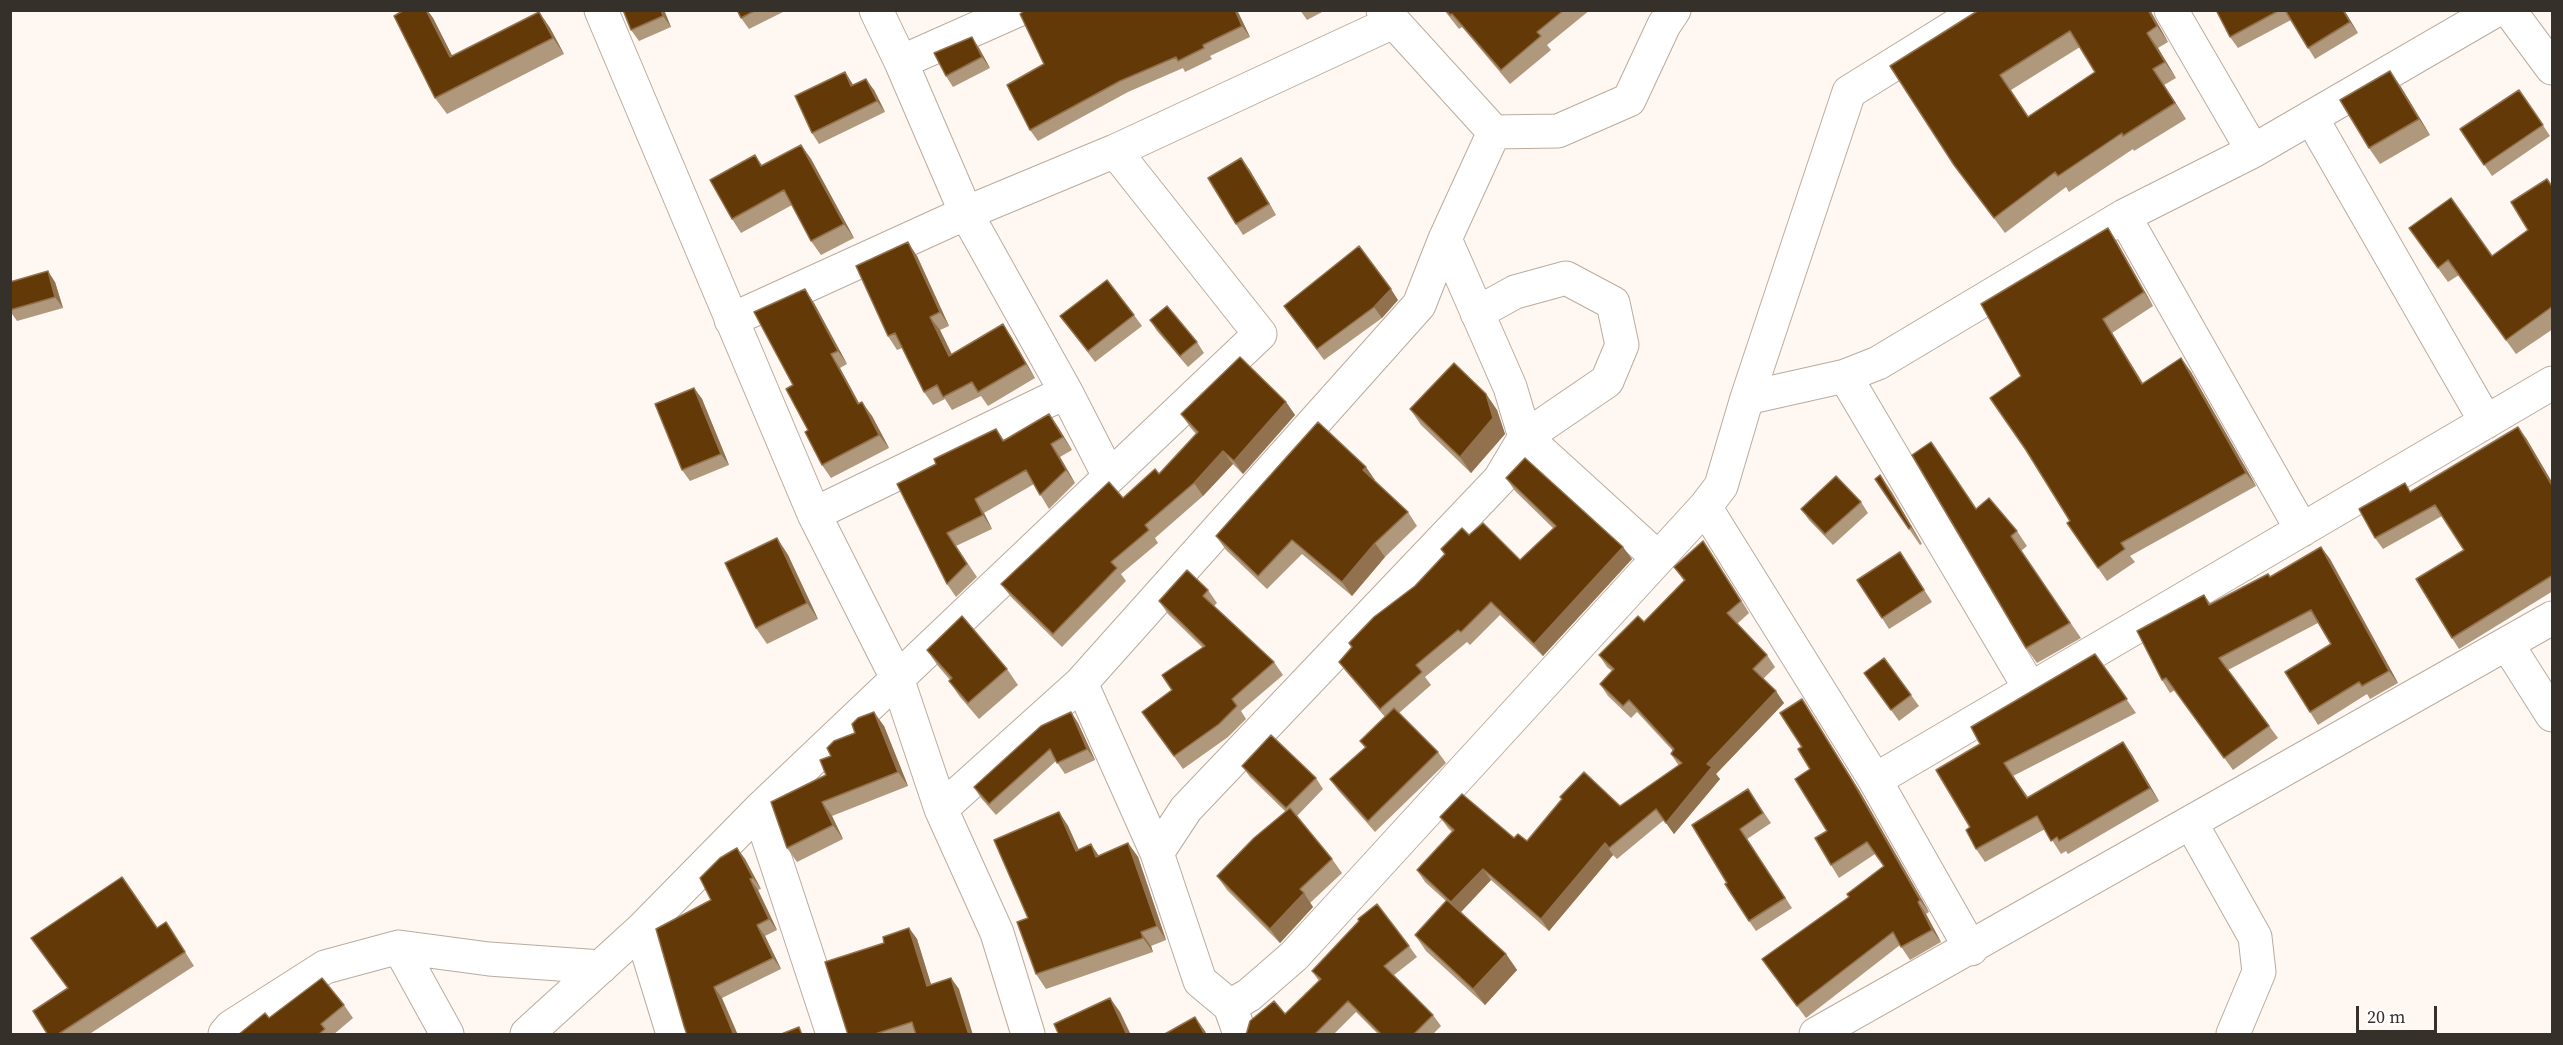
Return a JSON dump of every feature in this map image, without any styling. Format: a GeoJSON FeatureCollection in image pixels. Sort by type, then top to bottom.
{"type":"FeatureCollection","features":[{"type":"Feature","properties":{"kind":"street"},"geometry":{"type":"LineString","coordinates":[[601,10],[814,514],[897,678],[941,809],[997,933],[1029,1035]]}},
{"type":"Feature","properties":{"kind":"street"},"geometry":{"type":"LineString","coordinates":[[876,10],[902,62],[966,213],[1066,392],[1109,476]]}},
{"type":"Feature","properties":{"kind":"street"},"geometry":{"type":"LineString","coordinates":[[902,62],[1018,10]]}},
{"type":"Feature","properties":{"kind":"street"},"geometry":{"type":"LineString","coordinates":[[1081,683],[1157,853],[1200,981],[1235,1020],[1249,995],[1294,956],[1705,507],[1721,486],[1747,398],[1849,92],[1981,10]]}},
{"type":"Feature","properties":{"kind":"street"},"geometry":{"type":"LineString","coordinates":[[2171,10],[2253,151]]}},
{"type":"Feature","properties":{"kind":"street"},"geometry":{"type":"LineString","coordinates":[[1747,398],[1845,375],[1878,363],[2124,216],[2253,151],[2496,10]]}},
{"type":"Feature","properties":{"kind":"street"},"geometry":{"type":"LineString","coordinates":[[2509,10],[2553,68]]}},
{"type":"Feature","properties":{"kind":"street"},"geometry":{"type":"LineString","coordinates":[[731,320],[966,213],[1115,151],[1388,16],[1494,132],[1558,130],[1629,100],[1663,15]]}},
{"type":"Feature","properties":{"kind":"street"},"geometry":{"type":"LineString","coordinates":[[2310,117],[2486,422]]}},
{"type":"Feature","properties":{"kind":"street"},"geometry":{"type":"LineString","coordinates":[[941,809],[1081,683],[1419,305],[1445,239],[1494,132]]}},
{"type":"Feature","properties":{"kind":"street"},"geometry":{"type":"LineString","coordinates":[[527,1035],[641,930],[759,810],[1260,334],[1115,151]]}},
{"type":"Feature","properties":{"kind":"street"},"geometry":{"type":"LineString","coordinates":[[2124,216],[2302,530]]}},
{"type":"Feature","properties":{"kind":"street"},"geometry":{"type":"LineString","coordinates":[[1445,239],[1510,387],[1525,437],[1658,558]]}},
{"type":"Feature","properties":{"kind":"street"},"geometry":{"type":"LineString","coordinates":[[1157,853],[1186,809],[1500,479],[1525,437],[1606,381],[1622,345],[1613,303],[1566,278],[1515,292],[1478,313]]}},
{"type":"Feature","properties":{"kind":"street"},"geometry":{"type":"LineString","coordinates":[[1845,375],[2031,690]]}},
{"type":"Feature","properties":{"kind":"street"},"geometry":{"type":"LineString","coordinates":[[1875,780],[2553,383]]}},
{"type":"Feature","properties":{"kind":"street"},"geometry":{"type":"LineString","coordinates":[[814,514],[1066,392]]}},
{"type":"Feature","properties":{"kind":"street"},"geometry":{"type":"LineString","coordinates":[[1705,507],[1875,780],[1971,949]]}},
{"type":"Feature","properties":{"kind":"street"},"geometry":{"type":"LineString","coordinates":[[1816,1035],[2553,618]]}},
{"type":"Feature","properties":{"kind":"street"},"geometry":{"type":"LineString","coordinates":[[2507,644],[2553,715]]}},
{"type":"Feature","properties":{"kind":"street"},"geometry":{"type":"LineString","coordinates":[[759,810],[833,1035]]}},
{"type":"Feature","properties":{"kind":"street"},"geometry":{"type":"LineString","coordinates":[[2191,822],[2255,937],[2259,972],[2233,1035]]}},
{"type":"Feature","properties":{"kind":"street"},"geometry":{"type":"LineString","coordinates":[[641,930],[674,1035]]}},
{"type":"Feature","properties":{"kind":"street"},"geometry":{"type":"LineString","coordinates":[[225,1035],[231,1028],[325,967],[399,947],[489,959],[601,967]]}},
{"type":"Feature","properties":{"kind":"street"},"geometry":{"type":"LineString","coordinates":[[399,947],[447,1035]]}},
{"type":"Feature","properties":{"kind":"building"},"geometry":{"type":"Polygon","coordinates":[[[404,10],[426,10],[450,57],[539,12],[553,38],[435,98],[394,16],[404,10]]]}},
{"type":"Feature","properties":{"kind":"building"},"geometry":{"type":"Polygon","coordinates":[[[623,10],[661,10],[663,16],[631,30],[623,10]]]}},
{"type":"Feature","properties":{"kind":"building"},"geometry":{"type":"Polygon","coordinates":[[[737,10],[756,10],[741,18],[737,10]]]}},
{"type":"Feature","properties":{"kind":"building"},"geometry":{"type":"Polygon","coordinates":[[[1025,10],[1235,10],[1242,26],[1203,45],[1204,48],[1178,61],[1176,57],[1120,81],[1030,130],[1007,85],[1044,64],[1020,14],[1025,10]]]}},
{"type":"Feature","properties":{"kind":"building"},"geometry":{"type":"Polygon","coordinates":[[[1446,10],[1564,10],[1537,32],[1541,36],[1501,70],[1446,10]]]}},
{"type":"Feature","properties":{"kind":"building"},"geometry":{"type":"Polygon","coordinates":[[[1979,10],[2148,10],[2157,26],[2147,33],[2165,62],[2153,69],[2175,103],[2123,136],[2122,133],[2058,176],[2055,172],[1994,218],[1954,165],[1890,66],[1979,10]],[[2070,31],[2000,75],[2028,117],[2095,72],[2070,31]]]}},
{"type":"Feature","properties":{"kind":"building"},"geometry":{"type":"Polygon","coordinates":[[[2216,10],[2280,10],[2230,37],[2216,10]]]}},
{"type":"Feature","properties":{"kind":"building"},"geometry":{"type":"Polygon","coordinates":[[[2285,10],[2343,10],[2350,22],[2308,48],[2285,10]]]}},
{"type":"Feature","properties":{"kind":"building"},"geometry":{"type":"Polygon","coordinates":[[[972,37],[982,57],[946,76],[934,53],[972,37]]]}},
{"type":"Feature","properties":{"kind":"building"},"geometry":{"type":"Polygon","coordinates":[[[2390,71],[2419,119],[2369,148],[2340,100],[2390,71]]]}},
{"type":"Feature","properties":{"kind":"building"},"geometry":{"type":"Polygon","coordinates":[[[845,72],[851,86],[866,79],[877,101],[812,133],[795,96],[845,72]]]}},
{"type":"Feature","properties":{"kind":"building"},"geometry":{"type":"Polygon","coordinates":[[[2519,90],[2543,125],[2484,165],[2460,129],[2519,90]]]}},
{"type":"Feature","properties":{"kind":"building"},"geometry":{"type":"Polygon","coordinates":[[[801,145],[844,224],[811,241],[784,190],[732,219],[710,180],[755,155],[761,166],[801,145]]]}},
{"type":"Feature","properties":{"kind":"building"},"geometry":{"type":"Polygon","coordinates":[[[1241,158],[1269,204],[1236,224],[1208,178],[1241,158]]]}},
{"type":"Feature","properties":{"kind":"building"},"geometry":{"type":"Polygon","coordinates":[[[2547,179],[2553,188],[2553,306],[2506,340],[2448,260],[2438,268],[2409,228],[2451,198],[2492,256],[2528,230],[2511,202],[2547,179]]]}},
{"type":"Feature","properties":{"kind":"building"},"geometry":{"type":"Polygon","coordinates":[[[2108,228],[2144,292],[2103,319],[2142,384],[2181,358],[2246,473],[2121,543],[2125,549],[2098,568],[2067,523],[2070,521],[2026,450],[1990,398],[2021,376],[1981,304],[2108,228]]]}},
{"type":"Feature","properties":{"kind":"building"},"geometry":{"type":"Polygon","coordinates":[[[908,242],[940,312],[930,317],[949,356],[1003,324],[1026,364],[978,392],[972,382],[943,397],[937,385],[924,392],[895,333],[888,336],[856,266],[908,242]]]}},
{"type":"Feature","properties":{"kind":"building"},"geometry":{"type":"Polygon","coordinates":[[[1359,246],[1391,289],[1374,307],[1317,349],[1284,306],[1359,246]]]}},
{"type":"Feature","properties":{"kind":"building"},"geometry":{"type":"Polygon","coordinates":[[[48,271],[55,297],[10,310],[10,282],[48,271]]]}},
{"type":"Feature","properties":{"kind":"building"},"geometry":{"type":"Polygon","coordinates":[[[1107,280],[1134,315],[1088,351],[1060,316],[1107,280]]]}},
{"type":"Feature","properties":{"kind":"building"},"geometry":{"type":"Polygon","coordinates":[[[805,289],[838,351],[831,354],[858,404],[862,402],[879,435],[822,465],[805,432],[808,430],[786,389],[793,385],[754,312],[805,289]]]}},
{"type":"Feature","properties":{"kind":"building"},"geometry":{"type":"Polygon","coordinates":[[[1167,306],[1197,342],[1180,356],[1150,320],[1167,306]]]}},
{"type":"Feature","properties":{"kind":"building"},"geometry":{"type":"Polygon","coordinates":[[[1240,357],[1286,402],[1234,461],[1223,451],[1194,483],[1145,525],[1149,530],[1111,562],[1117,568],[1053,634],[1001,584],[1109,482],[1123,498],[1155,469],[1159,474],[1198,432],[1181,414],[1240,357]]]}},
{"type":"Feature","properties":{"kind":"building"},"geometry":{"type":"Polygon","coordinates":[[[1454,363],[1486,394],[1493,418],[1460,457],[1410,409],[1454,363]]]}},
{"type":"Feature","properties":{"kind":"building"},"geometry":{"type":"Polygon","coordinates":[[[694,388],[721,454],[682,470],[655,404],[694,388]]]}},
{"type":"Feature","properties":{"kind":"building"},"geometry":{"type":"Polygon","coordinates":[[[1049,414],[1063,437],[1051,444],[1066,470],[1040,495],[1026,470],[975,499],[983,515],[947,533],[967,564],[947,584],[897,484],[936,464],[934,459],[996,429],[1003,441],[1049,414]]]}},
{"type":"Feature","properties":{"kind":"building"},"geometry":{"type":"Polygon","coordinates":[[[1318,422],[1366,467],[1363,470],[1408,512],[1375,543],[1342,582],[1292,540],[1258,576],[1216,536],[1318,422]]]}},
{"type":"Feature","properties":{"kind":"building"},"geometry":{"type":"Polygon","coordinates":[[[2518,427],[2553,487],[2553,575],[2452,638],[2416,579],[2464,550],[2435,505],[2375,538],[2359,509],[2405,483],[2410,492],[2518,427]]]}},
{"type":"Feature","properties":{"kind":"building"},"geometry":{"type":"Polygon","coordinates":[[[1931,442],[1976,509],[1989,498],[2017,531],[2011,536],[2070,623],[2026,648],[1912,455],[1931,442]]]}},
{"type":"Feature","properties":{"kind":"building"},"geometry":{"type":"Polygon","coordinates":[[[1525,458],[1623,547],[1534,644],[1491,602],[1461,632],[1458,630],[1416,665],[1422,672],[1380,709],[1339,662],[1352,647],[1349,643],[1374,617],[1415,586],[1445,554],[1441,549],[1462,528],[1469,535],[1483,523],[1520,560],[1556,526],[1506,478],[1525,458]]]}},
{"type":"Feature","properties":{"kind":"building"},"geometry":{"type":"Polygon","coordinates":[[[1880,475],[1911,527],[1909,529],[1875,479],[1880,475]]]}},
{"type":"Feature","properties":{"kind":"building"},"geometry":{"type":"Polygon","coordinates":[[[1836,476],[1861,502],[1825,534],[1801,509],[1836,476]]]}},
{"type":"Feature","properties":{"kind":"building"},"geometry":{"type":"Polygon","coordinates":[[[777,538],[807,603],[756,628],[725,563],[777,538]]]}},
{"type":"Feature","properties":{"kind":"building"},"geometry":{"type":"Polygon","coordinates":[[[1703,541],[1741,601],[1727,613],[1767,655],[1753,669],[1776,691],[1707,764],[1712,767],[1666,823],[1656,809],[1609,848],[1605,843],[1541,919],[1483,869],[1451,902],[1417,870],[1454,830],[1440,817],[1462,794],[1514,838],[1518,834],[1527,841],[1562,799],[1560,797],[1584,772],[1620,806],[1682,763],[1671,754],[1674,749],[1629,700],[1623,706],[1600,684],[1614,669],[1599,655],[1638,616],[1644,622],[1685,580],[1674,567],[1703,541]]]}},
{"type":"Feature","properties":{"kind":"building"},"geometry":{"type":"Polygon","coordinates":[[[2321,547],[2389,671],[2362,686],[2359,682],[2310,712],[2285,672],[2331,644],[2311,610],[2219,658],[2269,726],[2224,758],[2166,678],[2162,680],[2137,631],[2204,595],[2209,605],[2268,574],[2270,577],[2321,547]]]}},
{"type":"Feature","properties":{"kind":"building"},"geometry":{"type":"Polygon","coordinates":[[[1900,552],[1924,590],[1882,618],[1857,580],[1900,552]]]}},
{"type":"Feature","properties":{"kind":"building"},"geometry":{"type":"Polygon","coordinates":[[[1187,570],[1208,590],[1203,596],[1274,662],[1232,699],[1237,706],[1219,724],[1174,756],[1142,712],[1172,690],[1162,675],[1205,646],[1159,601],[1187,570]]]}},
{"type":"Feature","properties":{"kind":"building"},"geometry":{"type":"Polygon","coordinates":[[[962,616],[1007,669],[968,703],[949,681],[952,678],[927,650],[962,616]]]}},
{"type":"Feature","properties":{"kind":"building"},"geometry":{"type":"Polygon","coordinates":[[[2095,654],[2127,699],[2004,763],[2027,798],[2123,742],[2150,788],[2059,841],[2057,837],[2051,841],[2037,816],[1976,849],[1966,830],[1970,827],[1936,770],[1980,744],[1971,727],[2095,654]]]}},
{"type":"Feature","properties":{"kind":"building"},"geometry":{"type":"Polygon","coordinates":[[[1884,658],[1911,695],[1891,710],[1864,673],[1884,658]]]}},
{"type":"Feature","properties":{"kind":"building"},"geometry":{"type":"Polygon","coordinates":[[[1802,699],[1850,777],[1920,900],[1918,902],[1932,930],[1901,947],[1893,932],[1797,1006],[1762,959],[1849,897],[1847,894],[1884,866],[1867,842],[1831,865],[1815,838],[1827,831],[1795,779],[1810,769],[1798,749],[1802,747],[1780,713],[1802,699]]]}},
{"type":"Feature","properties":{"kind":"building"},"geometry":{"type":"Polygon","coordinates":[[[1394,708],[1438,752],[1368,821],[1330,779],[1366,747],[1360,741],[1394,708]]]}},
{"type":"Feature","properties":{"kind":"building"},"geometry":{"type":"Polygon","coordinates":[[[874,712],[898,772],[822,802],[833,825],[787,848],[771,802],[826,775],[820,760],[831,756],[827,748],[834,741],[855,733],[852,724],[858,718],[874,712]]]}},
{"type":"Feature","properties":{"kind":"building"},"geometry":{"type":"Polygon","coordinates":[[[1071,712],[1087,749],[1057,763],[1050,749],[989,804],[974,787],[1041,726],[1071,712]]]}},
{"type":"Feature","properties":{"kind":"building"},"geometry":{"type":"Polygon","coordinates":[[[1271,735],[1316,778],[1286,808],[1242,766],[1271,735]]]}},
{"type":"Feature","properties":{"kind":"building"},"geometry":{"type":"Polygon","coordinates":[[[1748,789],[1763,813],[1740,829],[1785,898],[1749,921],[1692,825],[1748,789]]]}},
{"type":"Feature","properties":{"kind":"building"},"geometry":{"type":"Polygon","coordinates":[[[1290,808],[1332,859],[1300,889],[1304,893],[1270,929],[1217,876],[1254,838],[1290,808]]]}},
{"type":"Feature","properties":{"kind":"building"},"geometry":{"type":"Polygon","coordinates":[[[1059,812],[1076,851],[1091,844],[1096,857],[1128,843],[1157,926],[1141,932],[1143,938],[1036,974],[1017,922],[1028,918],[994,840],[1059,812]]]}},
{"type":"Feature","properties":{"kind":"building"},"geometry":{"type":"Polygon","coordinates":[[[737,848],[753,878],[750,879],[769,919],[757,925],[773,958],[714,987],[734,1035],[687,1035],[656,929],[711,900],[700,878],[720,858],[737,848]]]}},
{"type":"Feature","properties":{"kind":"building"},"geometry":{"type":"Polygon","coordinates":[[[122,877],[157,928],[166,922],[185,952],[57,1035],[48,1035],[33,1011],[68,988],[31,938],[122,877]]]}},
{"type":"Feature","properties":{"kind":"building"},"geometry":{"type":"Polygon","coordinates":[[[1447,900],[1506,954],[1473,989],[1415,935],[1447,900]]]}},
{"type":"Feature","properties":{"kind":"building"},"geometry":{"type":"Polygon","coordinates":[[[1377,904],[1409,946],[1384,966],[1433,1015],[1413,1035],[1382,1035],[1348,1001],[1314,1035],[1246,1035],[1250,1021],[1274,1001],[1285,1014],[1321,979],[1312,971],[1359,921],[1358,919],[1377,904]]]}},
{"type":"Feature","properties":{"kind":"building"},"geometry":{"type":"Polygon","coordinates":[[[909,928],[927,986],[951,978],[969,1035],[916,1035],[912,1022],[872,1035],[848,1035],[825,962],[884,943],[883,937],[909,928]]]}},
{"type":"Feature","properties":{"kind":"building"},"geometry":{"type":"Polygon","coordinates":[[[322,978],[344,1005],[321,1024],[325,1029],[318,1035],[238,1035],[265,1013],[269,1018],[322,978]]]}},
{"type":"Feature","properties":{"kind":"building"},"geometry":{"type":"Polygon","coordinates":[[[1110,998],[1127,1035],[1059,1035],[1054,1024],[1110,998]]]}},
{"type":"Feature","properties":{"kind":"building"},"geometry":{"type":"Polygon","coordinates":[[[1195,1017],[1205,1035],[1163,1035],[1195,1017]]]}},
{"type":"Feature","properties":{"kind":"building"},"geometry":{"type":"Polygon","coordinates":[[[799,1027],[802,1035],[779,1035],[799,1027]]]}}]}
